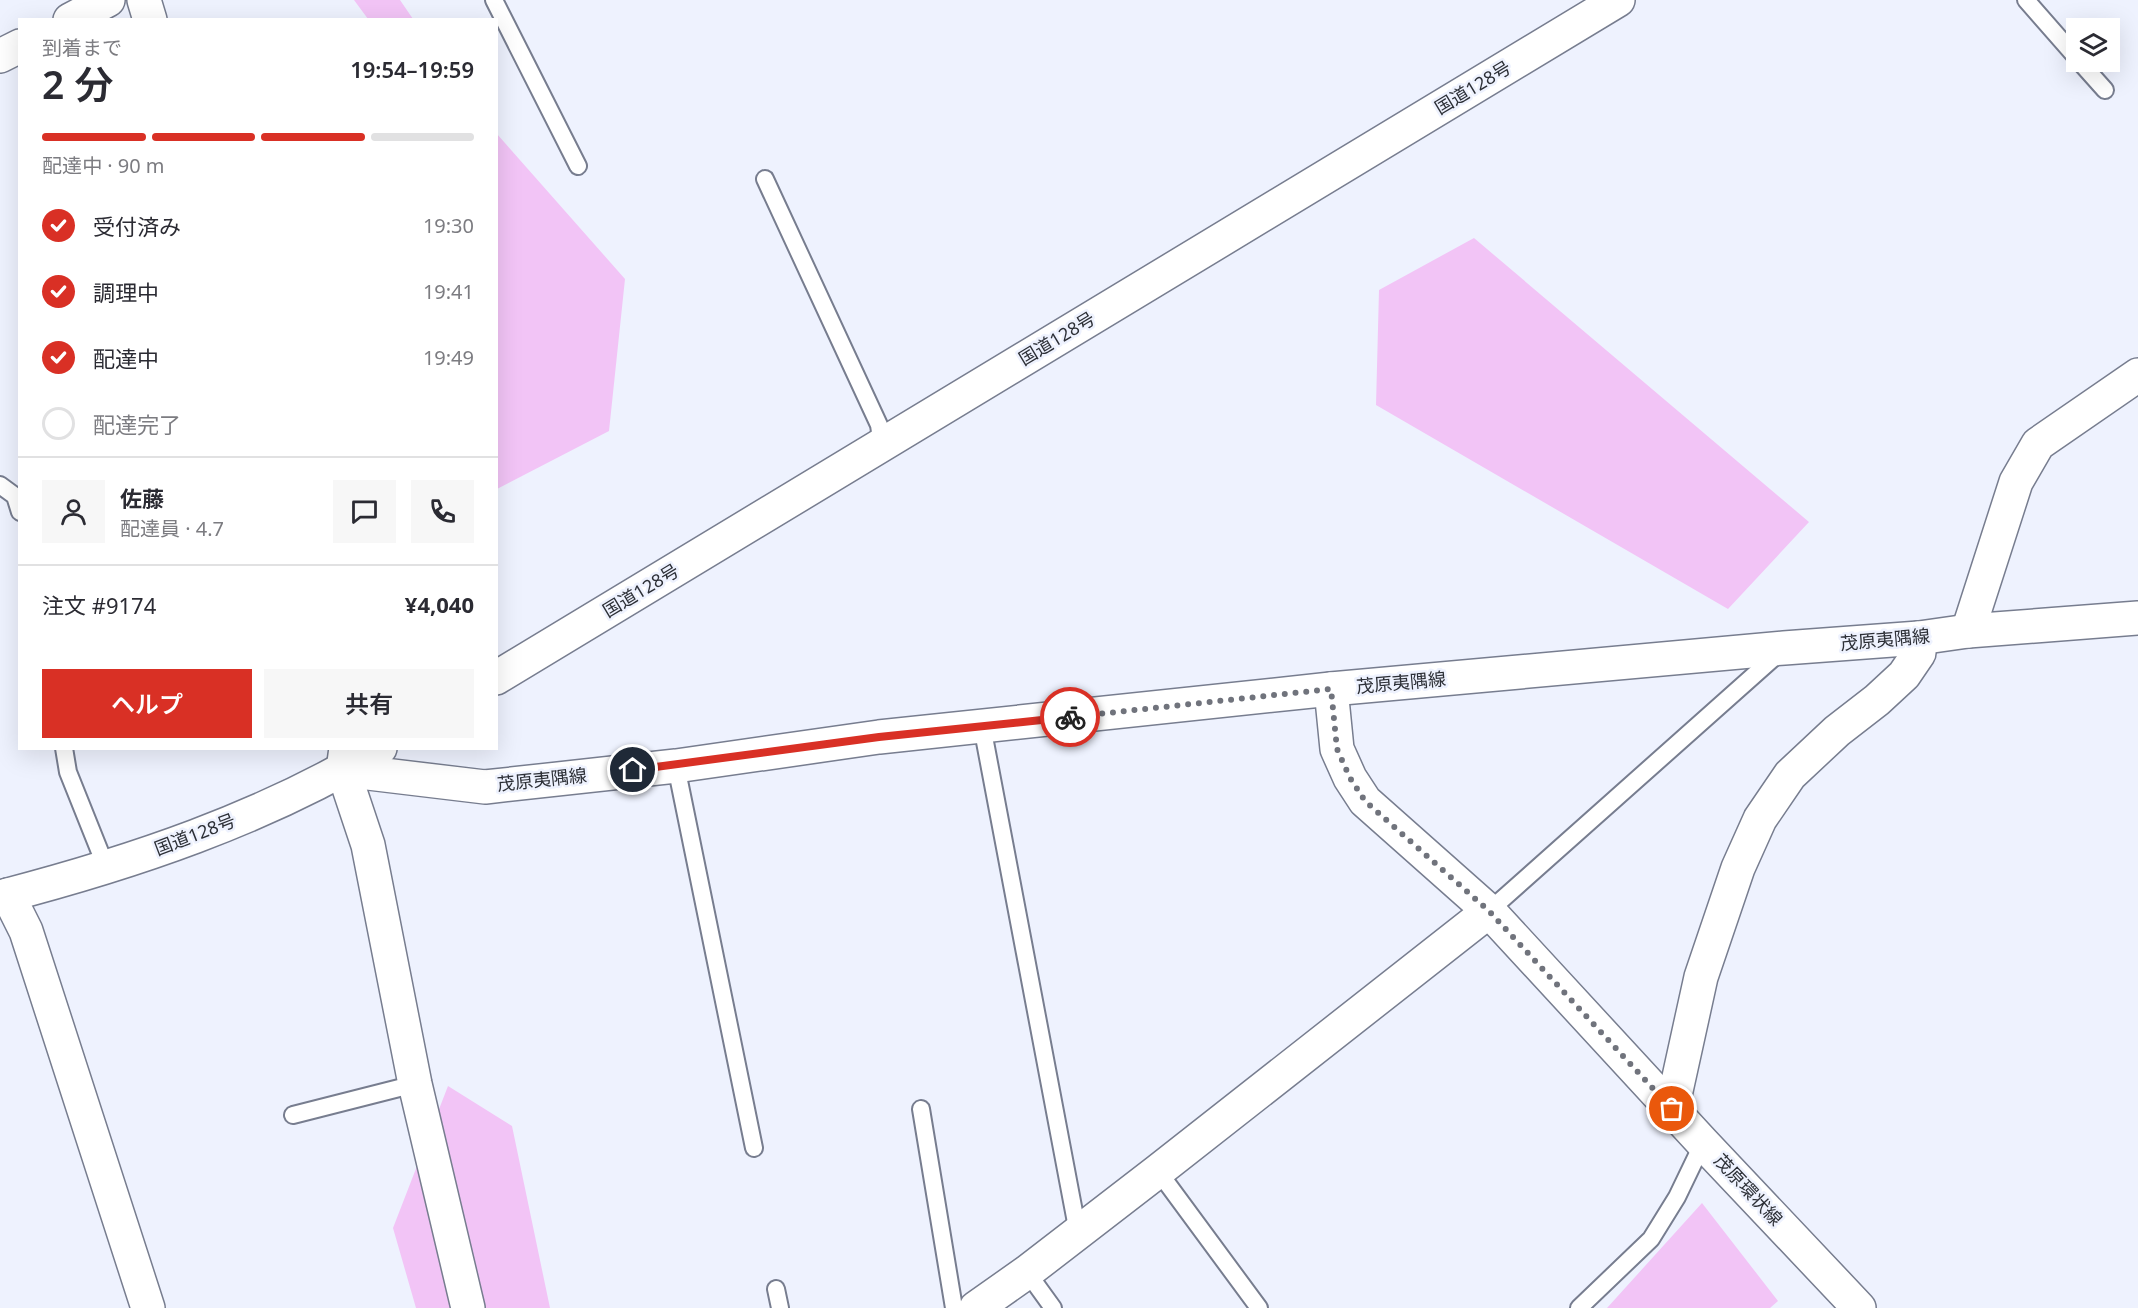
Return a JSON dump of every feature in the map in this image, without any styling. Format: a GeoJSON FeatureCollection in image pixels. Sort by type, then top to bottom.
{"type":"FeatureCollection","features":[{"type":"Feature","properties":{"kind":"main road"},"geometry":{"type":"LineString","coordinates":[[74,18],[108,0]]}},
{"type":"Feature","properties":{"kind":"main road"},"geometry":{"type":"LineString","coordinates":[[144,0],[149,18]]}},
{"type":"Feature","properties":{"kind":"main road","name":"国道128号"},"geometry":{"type":"LineString","coordinates":[[498,677],[1618,0]]}},
{"type":"Feature","properties":{"kind":"main road"},"geometry":{"type":"LineString","coordinates":[[0,56],[18,47]]}},
{"type":"Feature","properties":{"kind":"main road"},"geometry":{"type":"LineString","coordinates":[[1968,631],[2016,482],[2038,444],[2138,375]]}},
{"type":"Feature","properties":{"kind":"main road","name":"茂原夷隅線"},"geometry":{"type":"LineString","coordinates":[[345,759],[485,787],[676,766],[879,737],[1331,689],[1919,638],[1968,631],[2138,618]]}},
{"type":"Feature","properties":{"kind":"main road"},"geometry":{"type":"LineString","coordinates":[[1672,1109],[1701,977],[1738,868],[1760,819],[1791,774],[1837,731],[1877,700],[1904,675],[1918,653],[1919,638]]}},
{"type":"Feature","properties":{"kind":"main road","name":"茂原環状線"},"geometry":{"type":"LineString","coordinates":[[1331,689],[1337,749],[1350,778],[1365,801],[1489,911],[1859,1308]]}},
{"type":"Feature","properties":{"kind":"main road","name":"国道128号"},"geometry":{"type":"LineString","coordinates":[[4,896],[106,867],[215,830],[345,759],[374,750]]}},
{"type":"Feature","properties":{"kind":"main road"},"geometry":{"type":"LineString","coordinates":[[345,759],[368,845],[415,1084],[468,1308]]}},
{"type":"Feature","properties":{"kind":"main road"},"geometry":{"type":"LineString","coordinates":[[4,896],[26,931],[148,1308]]}},
{"type":"Feature","properties":{"kind":"main road"},"geometry":{"type":"LineString","coordinates":[[976,1308],[1078,1233],[1489,911]]}},
{"type":"Feature","properties":{"kind":"lane"},"geometry":{"type":"LineString","coordinates":[[494,0],[578,166]]}},
{"type":"Feature","properties":{"kind":"lane"},"geometry":{"type":"LineString","coordinates":[[2026,0],[2066,46]]}},
{"type":"Feature","properties":{"kind":"lane"},"geometry":{"type":"LineString","coordinates":[[2089,72],[2105,90]]}},
{"type":"Feature","properties":{"kind":"lane"},"geometry":{"type":"LineString","coordinates":[[765,179],[879,425],[882,446]]}},
{"type":"Feature","properties":{"kind":"lane"},"geometry":{"type":"LineString","coordinates":[[0,485],[15,496],[18,506]]}},
{"type":"Feature","properties":{"kind":"lane"},"geometry":{"type":"LineString","coordinates":[[1489,911],[1784,648]]}},
{"type":"Feature","properties":{"kind":"lane"},"geometry":{"type":"LineString","coordinates":[[982,726],[1078,1233]]}},
{"type":"Feature","properties":{"kind":"lane"},"geometry":{"type":"LineString","coordinates":[[64,750],[68,772],[106,867]]}},
{"type":"Feature","properties":{"kind":"lane"},"geometry":{"type":"LineString","coordinates":[[676,766],[754,1148]]}},
{"type":"Feature","properties":{"kind":"lane"},"geometry":{"type":"LineString","coordinates":[[293,1114],[415,1084]]}},
{"type":"Feature","properties":{"kind":"lane"},"geometry":{"type":"LineString","coordinates":[[921,1108],[954,1308]]}},
{"type":"Feature","properties":{"kind":"lane"},"geometry":{"type":"LineString","coordinates":[[1579,1308],[1651,1239],[1677,1197],[1703,1143]]}},
{"type":"Feature","properties":{"kind":"lane"},"geometry":{"type":"LineString","coordinates":[[1158,1171],[1259,1308]]}},
{"type":"Feature","properties":{"kind":"lane"},"geometry":{"type":"LineString","coordinates":[[1027,1272],[1053,1308]]}},
{"type":"Feature","properties":{"kind":"lane"},"geometry":{"type":"LineString","coordinates":[[776,1289],[780,1308]]}},
{"type":"Feature","properties":{"kind":"shaded area"},"geometry":{"type":"Polygon","coordinates":[[[354,0],[400,0],[412,18],[367,18],[354,0]]]}},
{"type":"Feature","properties":{"kind":"shaded area"},"geometry":{"type":"Polygon","coordinates":[[[498,135],[625,279],[609,431],[498,488],[498,135]]]}},
{"type":"Feature","properties":{"kind":"shaded area"},"geometry":{"type":"Polygon","coordinates":[[[1474,238],[1809,522],[1728,609],[1376,405],[1379,290],[1474,238]]]}},
{"type":"Feature","properties":{"kind":"shaded area"},"geometry":{"type":"Polygon","coordinates":[[[448,1086],[512,1126],[550,1308],[416,1308],[393,1228],[448,1086]]]}},
{"type":"Feature","properties":{"kind":"shaded area"},"geometry":{"type":"Polygon","coordinates":[[[1702,1203],[1778,1301],[1770,1308],[1607,1308],[1702,1203]]]}},
{"type":"Feature","properties":{"kind":"way so far"},"geometry":{"type":"LineString","coordinates":[[1070,717],[1331,689],[1337,749],[1350,778],[1365,801],[1489,911],[1672,1109]]}},
{"type":"Feature","properties":{"kind":"route"},"geometry":{"type":"LineString","coordinates":[[633,770],[879,737],[1070,717]]}}]}
